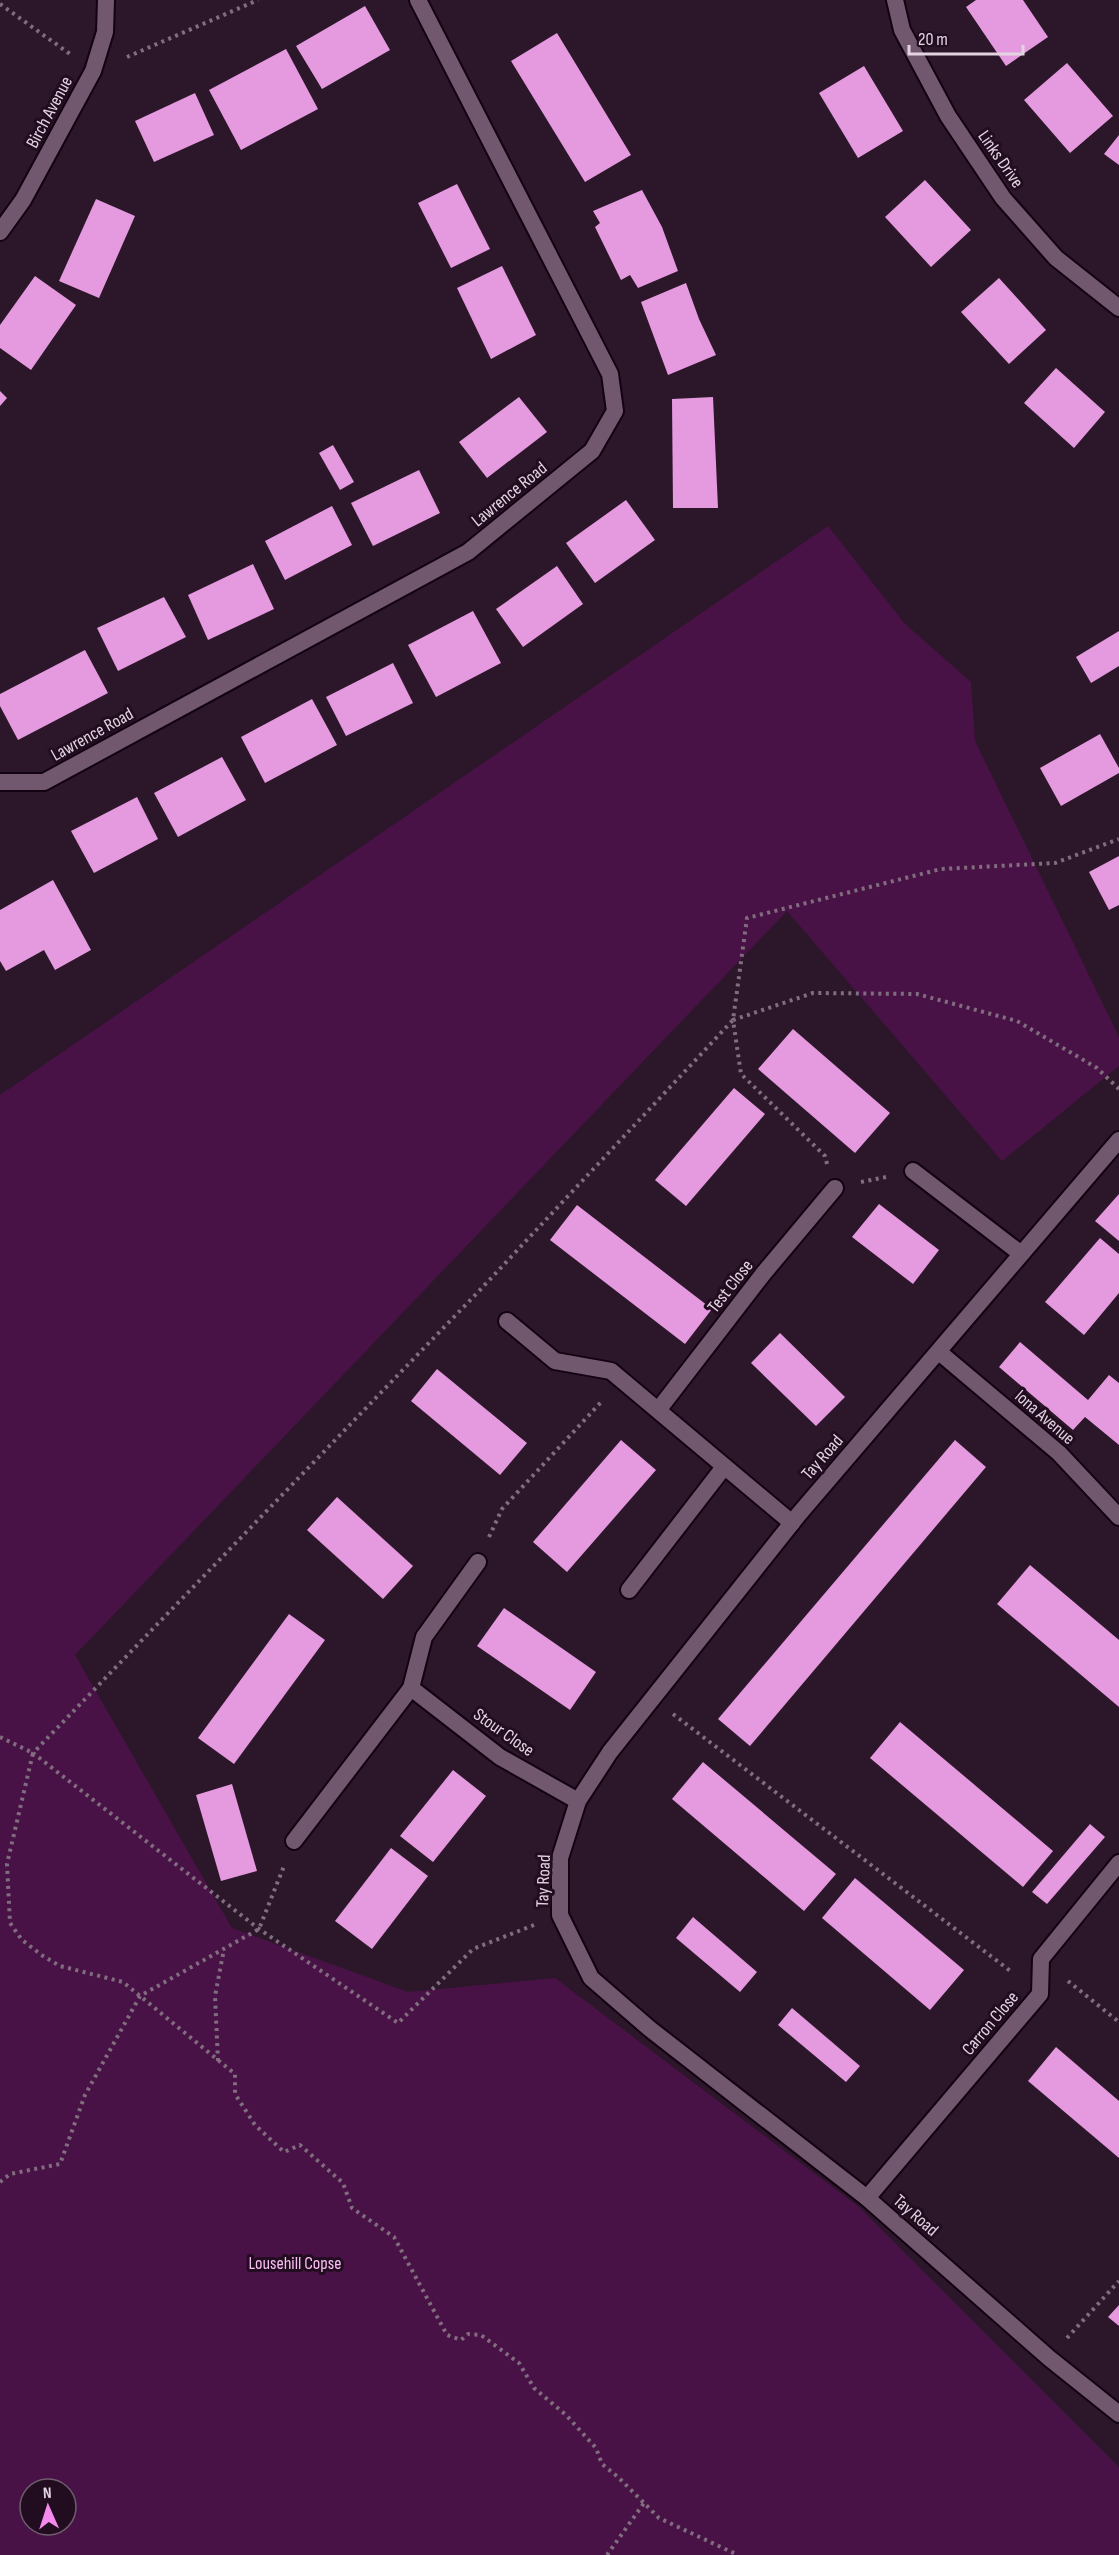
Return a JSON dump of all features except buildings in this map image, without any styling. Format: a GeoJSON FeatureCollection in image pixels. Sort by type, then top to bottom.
{"type":"FeatureCollection","features":[{"type":"Feature","properties":{"kind":"street","name":"Birch Avenue"},"geometry":{"type":"LineString","coordinates":[[0,232],[23,200],[93,71],[105,32],[106,0]]}},
{"type":"Feature","properties":{"kind":"street","name":"Lawrence Road"},"geometry":{"type":"LineString","coordinates":[[0,786],[44,783],[468,552],[592,451],[615,411],[610,374],[418,0]]}},
{"type":"Feature","properties":{"kind":"street","name":"Links Drive"},"geometry":{"type":"LineString","coordinates":[[895,0],[902,30],[948,116],[1003,198],[1056,258],[1119,308]]}},
{"type":"Feature","properties":{"kind":"street","name":"Tay Road"},"geometry":{"type":"LineString","coordinates":[[1119,1140],[1020,1253],[939,1352],[792,1523],[610,1752],[578,1801],[560,1858],[560,1915],[591,1978],[650,2029],[867,2198],[1049,2358],[1119,2414]]}},
{"type":"Feature","properties":{"kind":"street"},"geometry":{"type":"LineString","coordinates":[[913,1171],[1020,1253]]}},
{"type":"Feature","properties":{"kind":"street","name":"Test Close"},"geometry":{"type":"LineString","coordinates":[[659,1409],[763,1274],[835,1188]]}},
{"type":"Feature","properties":{"kind":"street"},"geometry":{"type":"LineString","coordinates":[[507,1321],[555,1361],[611,1371],[792,1523]]}},
{"type":"Feature","properties":{"kind":"street","name":"Iona Avenue"},"geometry":{"type":"LineString","coordinates":[[939,1352],[1059,1453],[1119,1518]]}},
{"type":"Feature","properties":{"kind":"street"},"geometry":{"type":"LineString","coordinates":[[629,1590],[724,1467]]}},
{"type":"Feature","properties":{"kind":"street"},"geometry":{"type":"LineString","coordinates":[[294,1840],[411,1688],[424,1637],[478,1562]]}},
{"type":"Feature","properties":{"kind":"street","name":"Stour Close"},"geometry":{"type":"LineString","coordinates":[[411,1688],[500,1757],[578,1801]]}},
{"type":"Feature","properties":{"kind":"street"},"geometry":{"type":"LineString","coordinates":[[1041,1959],[1119,1863]]}},
{"type":"Feature","properties":{"kind":"street","name":"Carron Close"},"geometry":{"type":"LineString","coordinates":[[867,2198],[1040,1994],[1041,1959]]}},
{"type":"Feature","properties":{"kind":"path"},"geometry":{"type":"LineString","coordinates":[[913,1171],[835,1188],[825,1156],[741,1074],[733,1020],[747,918],[941,869],[1055,863],[1119,839]]}},
{"type":"Feature","properties":{"kind":"path"},"geometry":{"type":"LineString","coordinates":[[738,2555],[659,2518],[602,2464],[596,2448],[566,2415],[534,2388],[519,2363],[481,2335],[468,2334],[461,2340],[447,2336],[394,2237],[352,2208],[343,2183],[300,2145],[284,2152],[255,2126],[235,2094],[235,2074],[123,1982],[60,1966],[22,1940],[10,1923],[7,1864],[33,1753],[480,1290],[733,1020],[813,993],[917,994],[1017,1021],[1097,1068],[1119,1089]]}},
{"type":"Feature","properties":{"kind":"path"},"geometry":{"type":"LineString","coordinates":[[478,1562],[502,1509],[622,1379]]}},
{"type":"Feature","properties":{"kind":"path"},"geometry":{"type":"LineString","coordinates":[[653,1699],[1040,1994]]}},
{"type":"Feature","properties":{"kind":"path"},"geometry":{"type":"LineString","coordinates":[[0,1737],[33,1753],[259,1929],[398,2024],[473,1948],[560,1915]]}},
{"type":"Feature","properties":{"kind":"path"},"geometry":{"type":"LineString","coordinates":[[0,2182],[10,2174],[60,2164],[85,2095],[140,1996],[259,1929],[294,1840]]}},
{"type":"Feature","properties":{"kind":"path"},"geometry":{"type":"LineString","coordinates":[[218,2061],[215,1996],[224,1948]]}},
{"type":"Feature","properties":{"kind":"path"},"geometry":{"type":"LineString","coordinates":[[1041,1959],[1119,2022]]}},
{"type":"Feature","properties":{"kind":"path"},"geometry":{"type":"LineString","coordinates":[[1049,2358],[1119,2281]]}},
{"type":"Feature","properties":{"kind":"path"},"geometry":{"type":"LineString","coordinates":[[608,2555],[644,2503]]}},
{"type":"Feature","properties":{"kind":"green space","name":"Lousehill Copse"},"geometry":{"type":"Polygon","coordinates":[[[828,526],[905,624],[971,682],[975,741],[1119,1037],[1119,1066],[1002,1161],[787,911],[75,1655],[232,1928],[408,1992],[555,1978],[859,2207],[1119,2467],[1119,2555],[0,2555],[0,1095],[828,526]]]}}]}
